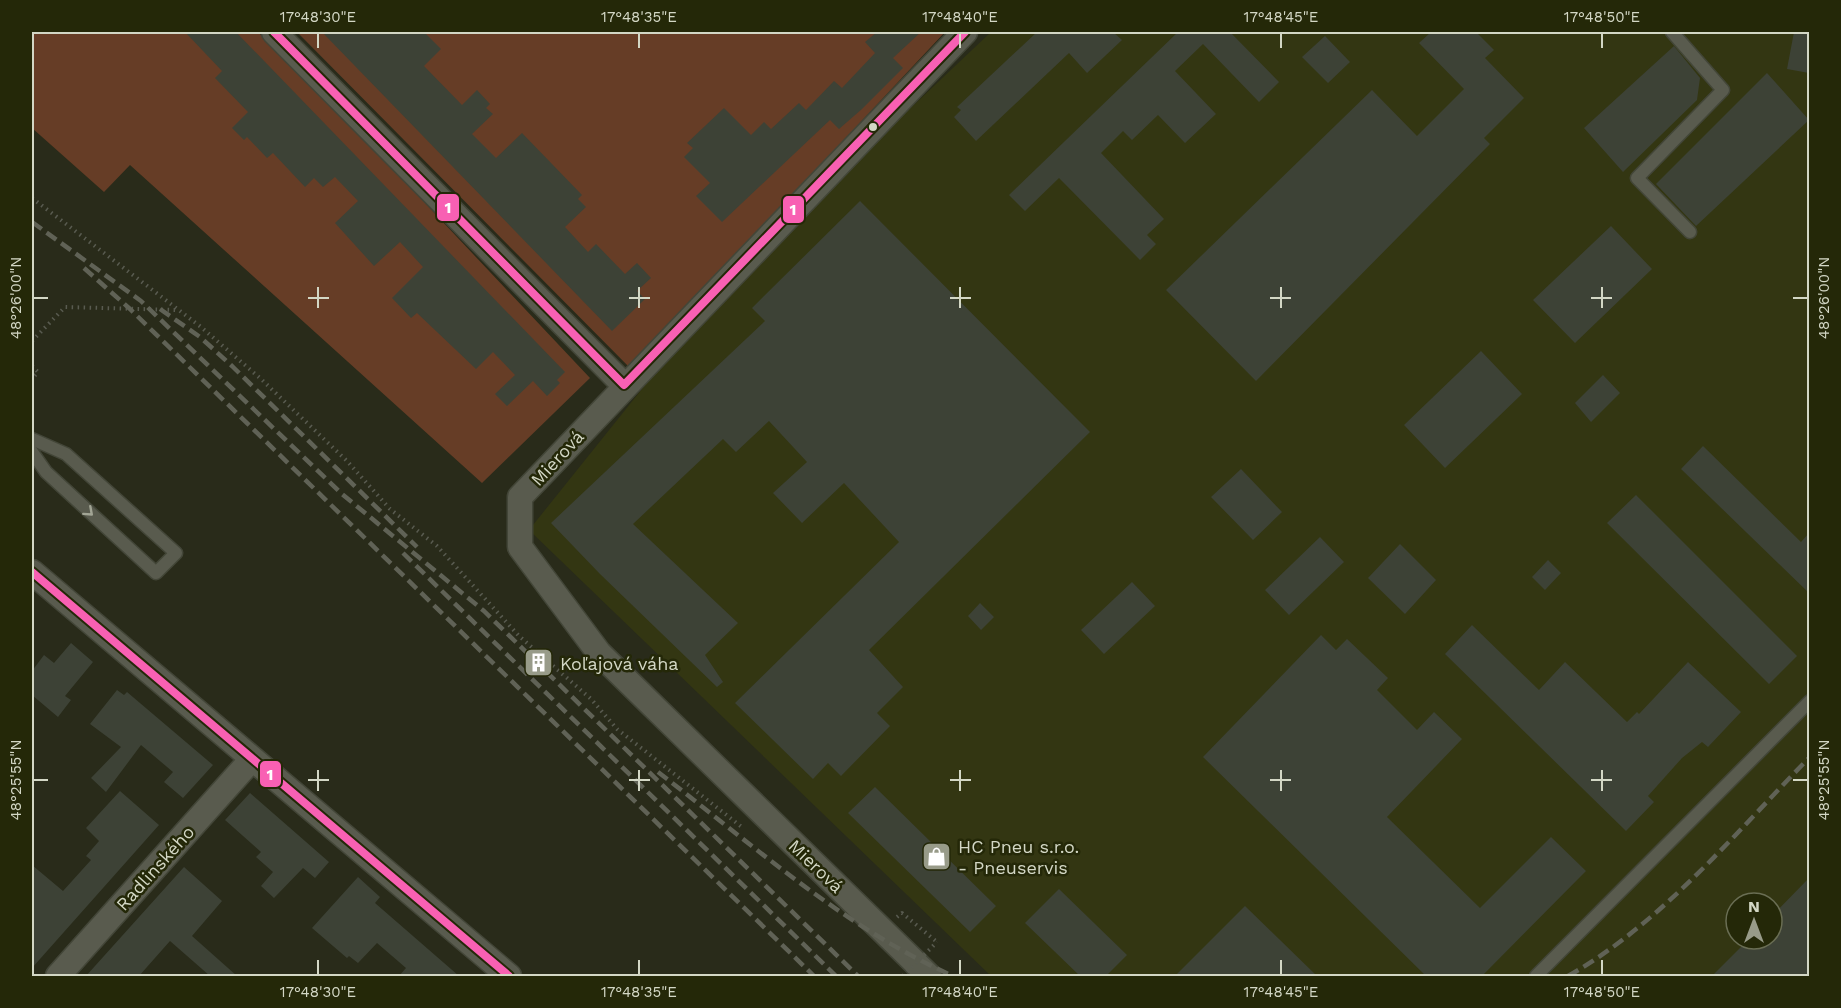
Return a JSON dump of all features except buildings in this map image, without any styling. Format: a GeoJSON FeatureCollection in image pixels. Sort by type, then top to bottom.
{"type":"FeatureCollection","features":[{"type":"Feature","properties":{"kind":"street"},"geometry":{"type":"LineString","coordinates":[[274,32],[624,385]]}},
{"type":"Feature","properties":{"kind":"street","name":"Mierová"},"geometry":{"type":"LineString","coordinates":[[929,976],[598,653],[520,547],[520,497],[624,385],[965,32]]}},
{"type":"Feature","properties":{"kind":"street"},"geometry":{"type":"LineString","coordinates":[[32,572],[252,759],[496,972]]}},
{"type":"Feature","properties":{"kind":"street","name":"Radlinského"},"geometry":{"type":"LineString","coordinates":[[58,976],[252,759]]}},
{"type":"Feature","properties":{"kind":"lane"},"geometry":{"type":"LineString","coordinates":[[1672,32],[1723,90],[1637,178],[1690,232]]}},
{"type":"Feature","properties":{"kind":"lane"},"geometry":{"type":"LineString","coordinates":[[32,439],[66,454],[176,553],[156,573],[46,472],[32,452]]}},
{"type":"Feature","properties":{"kind":"lane"},"geometry":{"type":"LineString","coordinates":[[1536,976],[1809,701]]}},
{"type":"Feature","properties":{"kind":"path"},"geometry":{"type":"LineString","coordinates":[[32,198],[177,310],[261,379],[347,462],[390,509],[438,546],[519,636],[591,699],[616,729],[750,834]]}},
{"type":"Feature","properties":{"kind":"path"},"geometry":{"type":"LineString","coordinates":[[32,341],[65,307],[177,310]]}},
{"type":"Feature","properties":{"kind":"path"},"geometry":{"type":"LineString","coordinates":[[32,366],[38,372],[32,379]]}},
{"type":"Feature","properties":{"kind":"path"},"geometry":{"type":"LineString","coordinates":[[902,913],[937,942],[903,976]]}},
{"type":"Feature","properties":{"kind":"shaded area"},"geometry":{"type":"Polygon","coordinates":[[[32,32],[258,32],[374,149],[590,378],[482,483],[130,165],[104,192],[32,128],[32,32]]]}},
{"type":"Feature","properties":{"kind":"shaded area"},"geometry":{"type":"Polygon","coordinates":[[[297,32],[945,32],[630,368],[297,32]]]}},
{"type":"Feature","properties":{"kind":"shaded area"},"geometry":{"type":"Polygon","coordinates":[[[991,32],[1809,32],[1809,976],[991,976],[529,530],[674,349],[881,136],[991,32]]]}},
{"type":"Feature","properties":{"kind":"railway"},"geometry":{"type":"LineString","coordinates":[[32,222],[141,301],[342,494],[484,611],[858,976]]}},
{"type":"Feature","properties":{"kind":"railway"},"geometry":{"type":"LineString","coordinates":[[84,268],[130,309],[814,976]]}},
{"type":"Feature","properties":{"kind":"railway"},"geometry":{"type":"LineString","coordinates":[[160,309],[200,337],[232,366],[417,547]]}},
{"type":"Feature","properties":{"kind":"railway"},"geometry":{"type":"LineString","coordinates":[[403,553],[836,976]]}},
{"type":"Feature","properties":{"kind":"railway"},"geometry":{"type":"LineString","coordinates":[[1568,976],[1635,930],[1666,903],[1725,846],[1810,757]]}},
{"type":"Feature","properties":{"kind":"railway"},"geometry":{"type":"LineString","coordinates":[[658,772],[836,909],[874,934],[953,976]]}},
{"type":"Feature","properties":{"kind":"transit line","name":"1"},"geometry":{"type":"LineString","coordinates":[[274,32],[624,385],[965,32]]}},
{"type":"Feature","properties":{"kind":"transit line","name":"1"},"geometry":{"type":"LineString","coordinates":[[32,572],[509,976]]}},
{"type":"Feature","properties":{"kind":"place","name":"Koľajová váha"},"geometry":{"type":"Point","coordinates":[539,663]}},
{"type":"Feature","properties":{"kind":"place","name":"HC Pneu s.r.o. - Pneuservis"},"geometry":{"type":"Point","coordinates":[937,856]}}]}
